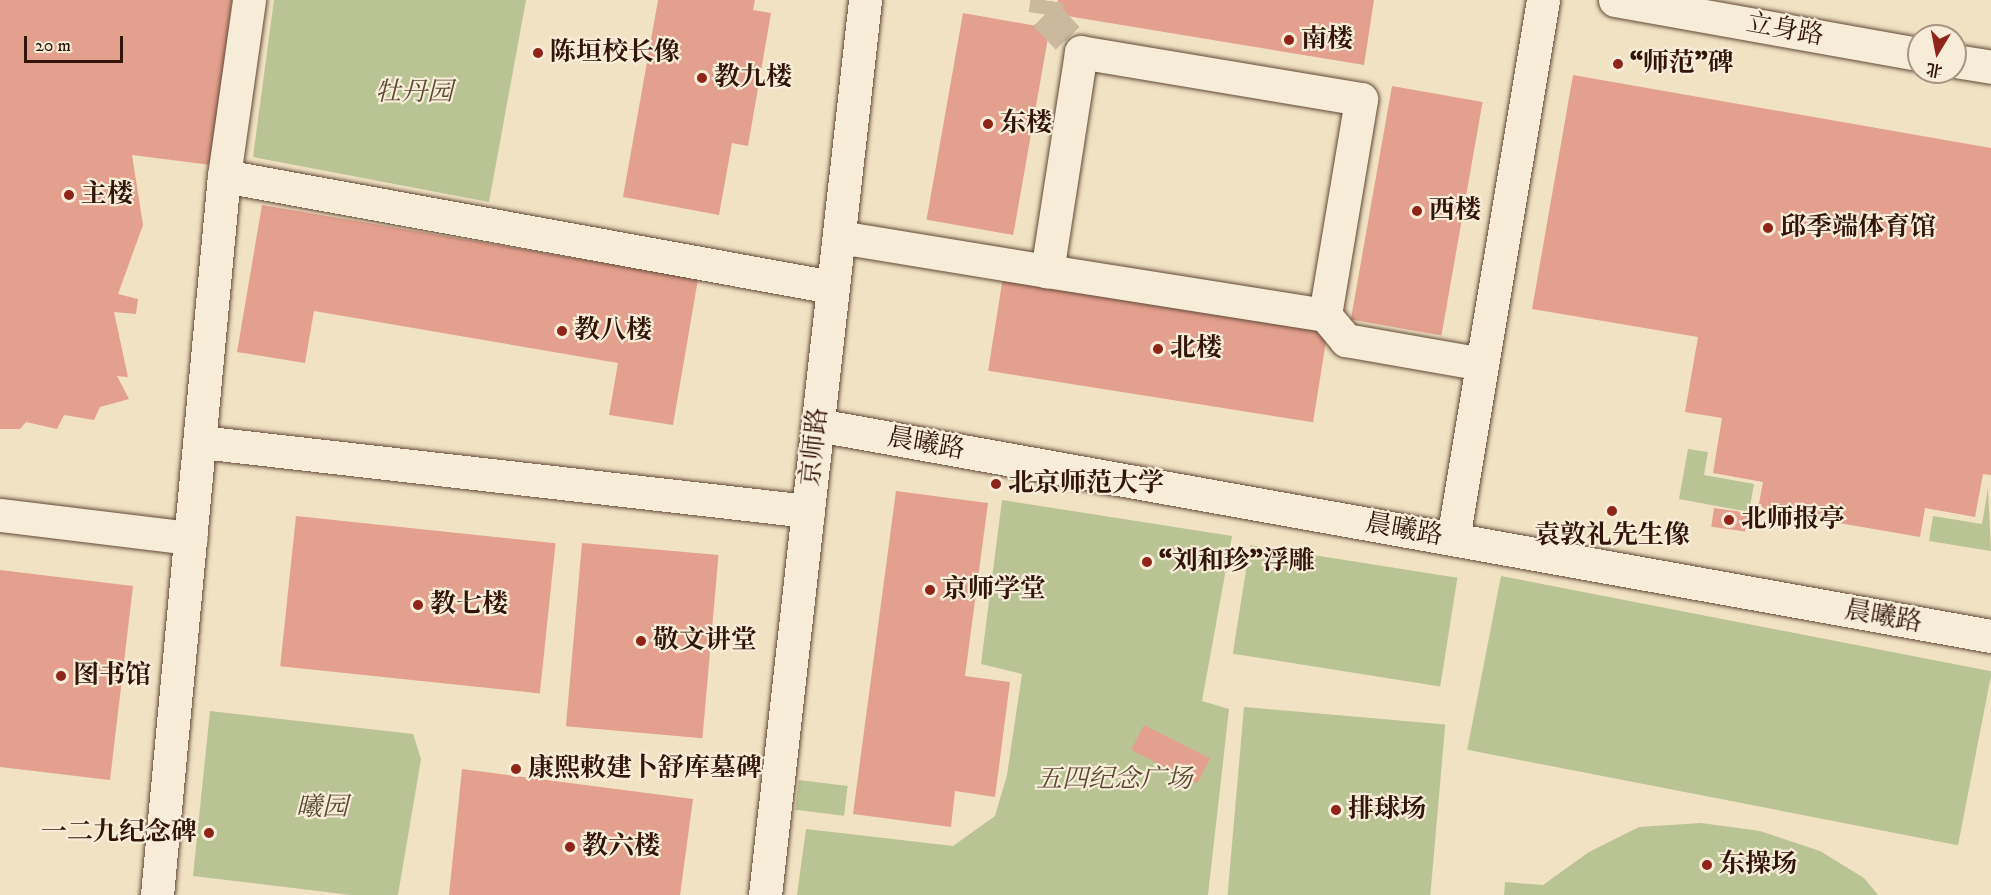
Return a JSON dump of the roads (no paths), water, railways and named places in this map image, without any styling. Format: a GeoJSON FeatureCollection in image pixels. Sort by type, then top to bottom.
{"type":"FeatureCollection","features":[{"type":"Feature","properties":{"kind":"street"},"geometry":{"type":"LineString","coordinates":[[157,895],[224,176],[249,0]]}},
{"type":"Feature","properties":{"kind":"street","name":"京师路"},"geometry":{"type":"LineString","coordinates":[[765,895],[865,0]]}},
{"type":"Feature","properties":{"kind":"street"},"geometry":{"type":"LineString","coordinates":[[1453,539],[1542,0]]}},
{"type":"Feature","properties":{"kind":"street","name":"立身路"},"geometry":{"type":"LineString","coordinates":[[1615,0],[1907,52]]}},
{"type":"Feature","properties":{"kind":"street"},"geometry":{"type":"LineString","coordinates":[[1047,271],[1081,52],[1361,99],[1325,315]]}},
{"type":"Feature","properties":{"kind":"street"},"geometry":{"type":"LineString","coordinates":[[1967,63],[1991,67]]}},
{"type":"Feature","properties":{"kind":"street"},"geometry":{"type":"LineString","coordinates":[[224,176],[832,287]]}},
{"type":"Feature","properties":{"kind":"street"},"geometry":{"type":"LineString","coordinates":[[839,237],[1325,315],[1346,340],[1482,364]]}},
{"type":"Feature","properties":{"kind":"street","name":"晨曦路"},"geometry":{"type":"LineString","coordinates":[[818,425],[1991,636]]}},
{"type":"Feature","properties":{"kind":"street"},"geometry":{"type":"LineString","coordinates":[[201,442],[808,511]]}},
{"type":"Feature","properties":{"kind":"street"},"geometry":{"type":"LineString","coordinates":[[0,515],[191,538]]}},
{"type":"Feature","properties":{"kind":"tunnel"},"geometry":{"type":"LineString","coordinates":[[1047,0],[1045,14],[1081,52]]}},
{"type":"Feature","properties":{"kind":"place","name":"南楼"},"geometry":{"type":"Point","coordinates":[1289,40]}},
{"type":"Feature","properties":{"kind":"place","name":"陈垣校长像"},"geometry":{"type":"Point","coordinates":[538,53]}},
{"type":"Feature","properties":{"kind":"place","name":"“师范”碑"},"geometry":{"type":"Point","coordinates":[1618,64]}},
{"type":"Feature","properties":{"kind":"place","name":"教九楼"},"geometry":{"type":"Point","coordinates":[702,78]}},
{"type":"Feature","properties":{"kind":"place","name":"东楼"},"geometry":{"type":"Point","coordinates":[988,124]}},
{"type":"Feature","properties":{"kind":"place","name":"主楼"},"geometry":{"type":"Point","coordinates":[69,195]}},
{"type":"Feature","properties":{"kind":"place","name":"西楼"},"geometry":{"type":"Point","coordinates":[1417,211]}},
{"type":"Feature","properties":{"kind":"place","name":"邱季端体育馆"},"geometry":{"type":"Point","coordinates":[1768,228]}},
{"type":"Feature","properties":{"kind":"place","name":"教八楼"},"geometry":{"type":"Point","coordinates":[562,331]}},
{"type":"Feature","properties":{"kind":"place","name":"北楼"},"geometry":{"type":"Point","coordinates":[1158,349]}},
{"type":"Feature","properties":{"kind":"place","name":"北京师范大学"},"geometry":{"type":"Point","coordinates":[996,484]}},
{"type":"Feature","properties":{"kind":"place","name":"袁敦礼先生像"},"geometry":{"type":"Point","coordinates":[1612,511]}},
{"type":"Feature","properties":{"kind":"place","name":"北师报亭"},"geometry":{"type":"Point","coordinates":[1729,520]}},
{"type":"Feature","properties":{"kind":"place","name":"“刘和珍”浮雕"},"geometry":{"type":"Point","coordinates":[1147,562]}},
{"type":"Feature","properties":{"kind":"place","name":"京师学堂"},"geometry":{"type":"Point","coordinates":[930,590]}},
{"type":"Feature","properties":{"kind":"place","name":"教七楼"},"geometry":{"type":"Point","coordinates":[418,605]}},
{"type":"Feature","properties":{"kind":"place","name":"敬文讲堂"},"geometry":{"type":"Point","coordinates":[641,641]}},
{"type":"Feature","properties":{"kind":"place","name":"图书馆"},"geometry":{"type":"Point","coordinates":[61,676]}},
{"type":"Feature","properties":{"kind":"place","name":"康熙敕建卜舒库墓碑"},"geometry":{"type":"Point","coordinates":[516,769]}},
{"type":"Feature","properties":{"kind":"place","name":"排球场"},"geometry":{"type":"Point","coordinates":[1336,810]}},
{"type":"Feature","properties":{"kind":"place","name":"一二九纪念碑"},"geometry":{"type":"Point","coordinates":[209,833]}},
{"type":"Feature","properties":{"kind":"place","name":"教六楼"},"geometry":{"type":"Point","coordinates":[570,847]}},
{"type":"Feature","properties":{"kind":"place","name":"东操场"},"geometry":{"type":"Point","coordinates":[1707,865]}},
{"type":"Feature","properties":{"kind":"park label","name":"牡丹园"},"geometry":{"type":"Point","coordinates":[414,93]}},
{"type":"Feature","properties":{"kind":"park label","name":"五四纪念广场"},"geometry":{"type":"Point","coordinates":[1114,780]}},
{"type":"Feature","properties":{"kind":"park label","name":"曦园"},"geometry":{"type":"Point","coordinates":[322,808]}}]}
